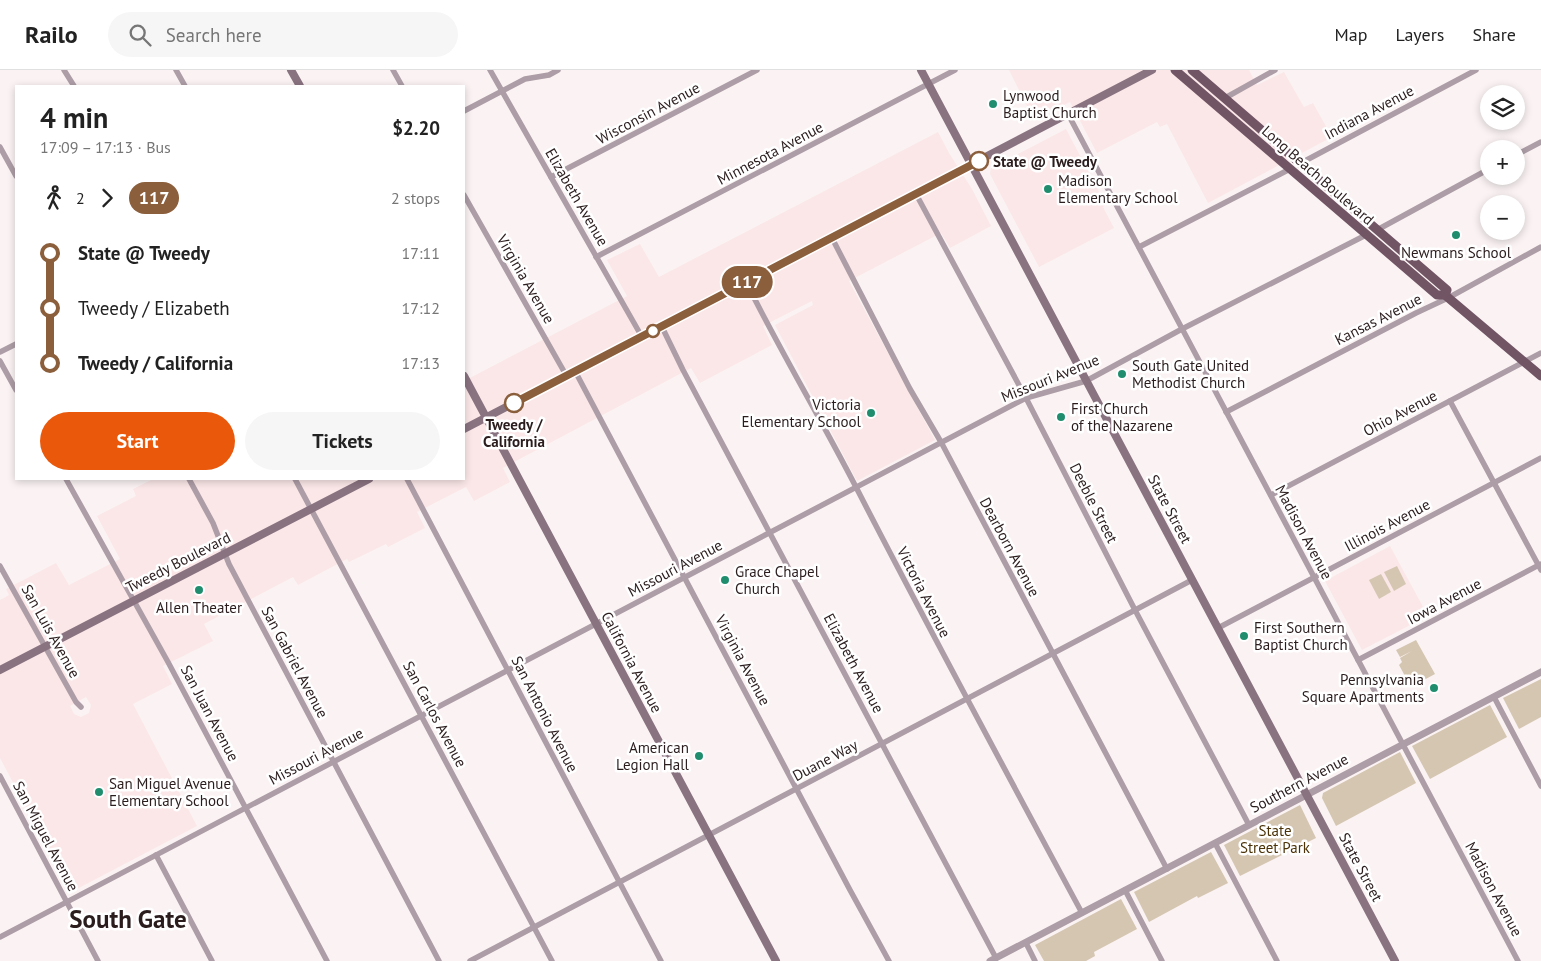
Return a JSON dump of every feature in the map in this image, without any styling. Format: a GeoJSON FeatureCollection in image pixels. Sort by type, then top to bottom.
{"type":"FeatureCollection","features":[{"type":"Feature","properties":{"kind":"main road"},"geometry":{"type":"LineString","coordinates":[[291,70],[299,85]]}},
{"type":"Feature","properties":{"kind":"main road","name":"State Street"},"geometry":{"type":"LineString","coordinates":[[921,70],[1396,961]]}},
{"type":"Feature","properties":{"kind":"main road"},"geometry":{"type":"LineString","coordinates":[[465,428],[1152,70]]}},
{"type":"Feature","properties":{"kind":"main road","name":"Long Beach Boulevard"},"geometry":{"type":"LineString","coordinates":[[1175,70],[1437,295],[1446,296],[1541,376]]}},
{"type":"Feature","properties":{"kind":"main road","name":"Long Beach Boulevard"},"geometry":{"type":"LineString","coordinates":[[1192,70],[1447,290],[1446,296]]}},
{"type":"Feature","properties":{"kind":"main road","name":"California Avenue"},"geometry":{"type":"LineString","coordinates":[[465,378],[776,961]]}},
{"type":"Feature","properties":{"kind":"main road","name":"Tweedy Boulevard"},"geometry":{"type":"LineString","coordinates":[[0,670],[367,480]]}},
{"type":"Feature","properties":{"kind":"street"},"geometry":{"type":"LineString","coordinates":[[64,70],[73,85]]}},
{"type":"Feature","properties":{"kind":"street"},"geometry":{"type":"LineString","coordinates":[[176,70],[184,85]]}},
{"type":"Feature","properties":{"kind":"street"},"geometry":{"type":"LineString","coordinates":[[393,70],[401,85]]}},
{"type":"Feature","properties":{"kind":"street","name":"Elizabeth Avenue"},"geometry":{"type":"LineString","coordinates":[[490,70],[642,337]]}},
{"type":"Feature","properties":{"kind":"street"},"geometry":{"type":"LineString","coordinates":[[465,110],[525,79],[549,75],[558,70]]}},
{"type":"Feature","properties":{"kind":"street","name":"Wisconsin Avenue"},"geometry":{"type":"LineString","coordinates":[[551,177],[757,70]]}},
{"type":"Feature","properties":{"kind":"street","name":"Minnesota Avenue"},"geometry":{"type":"LineString","coordinates":[[596,257],[956,70]]}},
{"type":"Feature","properties":{"kind":"street"},"geometry":{"type":"LineString","coordinates":[[1225,98],[1275,70]]}},
{"type":"Feature","properties":{"kind":"street","name":"Indiana Avenue"},"geometry":{"type":"LineString","coordinates":[[1301,163],[1476,70]]}},
{"type":"Feature","properties":{"kind":"street","name":"Madison Avenue"},"geometry":{"type":"LineString","coordinates":[[1068,114],[1518,961]]}},
{"type":"Feature","properties":{"kind":"street"},"geometry":{"type":"LineString","coordinates":[[1525,150],[1541,142]]}},
{"type":"Feature","properties":{"kind":"street"},"geometry":{"type":"LineString","coordinates":[[0,148],[15,174]]}},
{"type":"Feature","properties":{"kind":"street"},"geometry":{"type":"LineString","coordinates":[[1139,248],[1290,169]]}},
{"type":"Feature","properties":{"kind":"street"},"geometry":{"type":"LineString","coordinates":[[1378,230],[1480,175]]}},
{"type":"Feature","properties":{"kind":"street","name":"Deeble Street"},"geometry":{"type":"LineString","coordinates":[[916,194],[1026,398],[1135,610],[1249,825]]}},
{"type":"Feature","properties":{"kind":"street","name":"Virginia Avenue"},"geometry":{"type":"LineString","coordinates":[[465,197],[566,375]]}},
{"type":"Feature","properties":{"kind":"street","name":"Missouri Avenue"},"geometry":{"type":"LineString","coordinates":[[0,937],[1026,398],[1086,381],[1182,329],[1366,235]]}},
{"type":"Feature","properties":{"kind":"street","name":"Dearborn Avenue"},"geometry":{"type":"LineString","coordinates":[[832,238],[910,389],[941,442],[1167,868]]}},
{"type":"Feature","properties":{"kind":"street","name":"Kansas Avenue"},"geometry":{"type":"LineString","coordinates":[[1226,412],[1541,247]]}},
{"type":"Feature","properties":{"kind":"street","name":"Victoria Avenue"},"geometry":{"type":"LineString","coordinates":[[746,282],[777,343],[856,487],[966,699],[1082,913]]}},
{"type":"Feature","properties":{"kind":"street","name":"Elizabeth Avenue"},"geometry":{"type":"LineString","coordinates":[[662,327],[685,375],[883,743],[993,960]]}},
{"type":"Feature","properties":{"kind":"street"},"geometry":{"type":"LineString","coordinates":[[0,352],[15,344]]}},
{"type":"Feature","properties":{"kind":"street","name":"Ohio Avenue"},"geometry":{"type":"LineString","coordinates":[[1271,495],[1541,353]]}},
{"type":"Feature","properties":{"kind":"street"},"geometry":{"type":"LineString","coordinates":[[0,361],[15,388]]}},
{"type":"Feature","properties":{"kind":"street","name":"Virginia Avenue"},"geometry":{"type":"LineString","coordinates":[[575,371],[889,961]]}},
{"type":"Feature","properties":{"kind":"street"},"geometry":{"type":"LineString","coordinates":[[1450,401],[1540,566]]}},
{"type":"Feature","properties":{"kind":"street","name":"Illinois Avenue"},"geometry":{"type":"LineString","coordinates":[[1218,628],[1541,458]]}},
{"type":"Feature","properties":{"kind":"street","name":"San Juan Avenue"},"geometry":{"type":"LineString","coordinates":[[67,480],[135,600],[327,961]]}},
{"type":"Feature","properties":{"kind":"street","name":"San Gabriel Avenue"},"geometry":{"type":"LineString","coordinates":[[190,480],[213,523],[233,572],[439,961]]}},
{"type":"Feature","properties":{"kind":"street","name":"San Carlos Avenue"},"geometry":{"type":"LineString","coordinates":[[296,480],[552,961]]}},
{"type":"Feature","properties":{"kind":"street","name":"San Antonio Avenue"},"geometry":{"type":"LineString","coordinates":[[408,480],[661,961]]}},
{"type":"Feature","properties":{"kind":"street","name":"San Luis Avenue"},"geometry":{"type":"LineString","coordinates":[[0,566],[76,702],[81,707]]}},
{"type":"Feature","properties":{"kind":"street","name":"Iowa Avenue"},"geometry":{"type":"LineString","coordinates":[[1358,660],[1540,566]]}},
{"type":"Feature","properties":{"kind":"street","name":"Duane Way"},"geometry":{"type":"LineString","coordinates":[[470,961],[1192,580]]}},
{"type":"Feature","properties":{"kind":"street","name":"Southern Avenue"},"geometry":{"type":"LineString","coordinates":[[993,960],[1541,672]]}},
{"type":"Feature","properties":{"kind":"street"},"geometry":{"type":"LineString","coordinates":[[1494,697],[1541,786]]}},
{"type":"Feature","properties":{"kind":"street","name":"San Miguel Avenue"},"geometry":{"type":"LineString","coordinates":[[0,776],[98,961]]}},
{"type":"Feature","properties":{"kind":"street"},"geometry":{"type":"LineString","coordinates":[[1215,843],[1277,961]]}},
{"type":"Feature","properties":{"kind":"street"},"geometry":{"type":"LineString","coordinates":[[156,855],[212,961]]}},
{"type":"Feature","properties":{"kind":"street"},"geometry":{"type":"LineString","coordinates":[[1125,890],[1162,961]]}},
{"type":"Feature","properties":{"kind":"street"},"geometry":{"type":"LineString","coordinates":[[1026,942],[1035,961]]}},
{"type":"Feature","properties":{"kind":"shaded area"},"geometry":{"type":"Polygon","coordinates":[[[1009,70],[1249,70],[1257,85],[1284,72],[1304,107],[1313,103],[1332,137],[1208,203],[1167,124],[1160,127],[1157,122],[1097,153],[1070,102],[1034,120],[1009,70]]]}},
{"type":"Feature","properties":{"kind":"shaded area","name":"Madison Elementary School"},"geometry":{"type":"Polygon","coordinates":[[[1066,129],[1106,205],[1103,207],[1114,228],[1039,267],[990,174],[991,168],[1066,129]]]}},
{"type":"Feature","properties":{"kind":"shaded area"},"geometry":{"type":"Polygon","coordinates":[[[938,132],[972,189],[991,226],[950,248],[941,233],[849,281],[935,440],[857,481],[775,325],[813,305],[812,301],[763,326],[772,345],[700,383],[691,368],[503,468],[510,482],[474,501],[466,487],[417,512],[425,528],[388,547],[386,544],[349,562],[347,559],[298,585],[293,577],[204,624],[213,641],[163,666],[172,684],[133,704],[197,826],[75,890],[69,888],[0,758],[0,600],[9,595],[6,589],[56,563],[69,585],[120,559],[97,516],[136,496],[133,489],[151,480],[465,480],[465,380],[627,296],[607,260],[640,244],[659,277],[938,132]],[[86,697],[70,706],[74,714],[81,717],[89,713],[91,705],[86,697]]]}},
{"type":"Feature","properties":{"kind":"shaded area"},"geometry":{"type":"Polygon","coordinates":[[[1390,546],[1428,616],[1362,650],[1325,581],[1390,546]]]}},
{"type":"Feature","properties":{"kind":"green space"},"geometry":{"type":"Polygon","coordinates":[[[1397,566],[1406,584],[1394,591],[1384,572],[1397,566]]]}},
{"type":"Feature","properties":{"kind":"green space"},"geometry":{"type":"Polygon","coordinates":[[[1381,574],[1391,592],[1379,599],[1369,580],[1381,574]]]}},
{"type":"Feature","properties":{"kind":"green space"},"geometry":{"type":"Polygon","coordinates":[[[1416,640],[1435,674],[1411,687],[1399,665],[1402,662],[1400,658],[1412,651],[1400,657],[1396,650],[1416,640]]]}},
{"type":"Feature","properties":{"kind":"green space"},"geometry":{"type":"Polygon","coordinates":[[[1541,679],[1541,717],[1519,729],[1503,698],[1541,679]]]}},
{"type":"Feature","properties":{"kind":"green space"},"geometry":{"type":"Polygon","coordinates":[[[1490,705],[1507,737],[1430,779],[1412,746],[1490,705]]]}},
{"type":"Feature","properties":{"kind":"green space"},"geometry":{"type":"Polygon","coordinates":[[[1400,752],[1416,783],[1336,826],[1322,798],[1323,793],[1400,752]]]}},
{"type":"Feature","properties":{"kind":"green space","name":"State Street Park"},"geometry":{"type":"Polygon","coordinates":[[[1300,805],[1316,838],[1240,876],[1224,845],[1300,805]]]}},
{"type":"Feature","properties":{"kind":"green space"},"geometry":{"type":"Polygon","coordinates":[[[1211,852],[1228,883],[1198,898],[1197,896],[1149,922],[1134,892],[1211,852]]]}},
{"type":"Feature","properties":{"kind":"green space"},"geometry":{"type":"Polygon","coordinates":[[[1121,899],[1137,929],[1094,952],[1095,956],[1086,961],[1044,961],[1035,945],[1121,899]]]}},
{"type":"Feature","properties":{"kind":"bus line","name":"117"},"geometry":{"type":"LineString","coordinates":[[514,403],[979,161]]}},
{"type":"Feature","properties":{"kind":"place","name":"Lynwood Baptist Church"},"geometry":{"type":"Point","coordinates":[993,104]}},
{"type":"Feature","properties":{"kind":"place","name":"State @ Tweedy"},"geometry":{"type":"Point","coordinates":[979,161]}},
{"type":"Feature","properties":{"kind":"place","name":"Madison Elementary School"},"geometry":{"type":"Point","coordinates":[1048,189]}},
{"type":"Feature","properties":{"kind":"place","name":"Newmans School"},"geometry":{"type":"Point","coordinates":[1456,235]}},
{"type":"Feature","properties":{"kind":"place","name":"South Gate United Methodist Church"},"geometry":{"type":"Point","coordinates":[1122,374]}},
{"type":"Feature","properties":{"kind":"place","name":"Tweedy / California"},"geometry":{"type":"Point","coordinates":[514,403]}},
{"type":"Feature","properties":{"kind":"place","name":"Victoria Elementary School"},"geometry":{"type":"Point","coordinates":[871,413]}},
{"type":"Feature","properties":{"kind":"place","name":"First Church of the Nazarene"},"geometry":{"type":"Point","coordinates":[1061,417]}},
{"type":"Feature","properties":{"kind":"place","name":"Grace Chapel Church"},"geometry":{"type":"Point","coordinates":[725,580]}},
{"type":"Feature","properties":{"kind":"place","name":"Allen Theater"},"geometry":{"type":"Point","coordinates":[199,590]}},
{"type":"Feature","properties":{"kind":"place","name":"First Southern Baptist Church"},"geometry":{"type":"Point","coordinates":[1244,636]}},
{"type":"Feature","properties":{"kind":"place","name":"Pennsylvania Square Apartments"},"geometry":{"type":"Point","coordinates":[1434,688]}},
{"type":"Feature","properties":{"kind":"place","name":"American Legion Hall"},"geometry":{"type":"Point","coordinates":[699,756]}},
{"type":"Feature","properties":{"kind":"place","name":"San Miguel Avenue Elementary School"},"geometry":{"type":"Point","coordinates":[99,792]}},
{"type":"Feature","properties":{"kind":"district","name":"South Gate"},"geometry":{"type":"Point","coordinates":[128,919]}}]}
